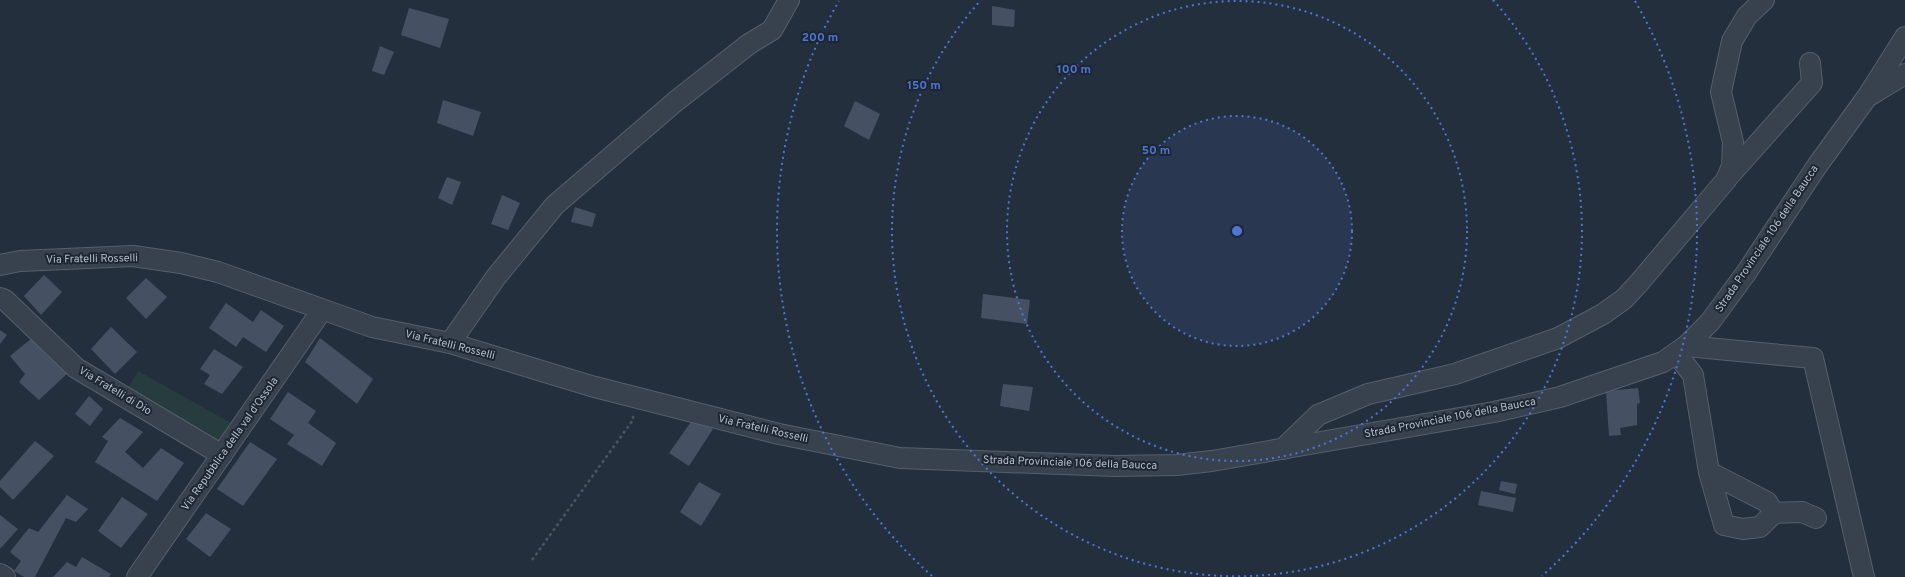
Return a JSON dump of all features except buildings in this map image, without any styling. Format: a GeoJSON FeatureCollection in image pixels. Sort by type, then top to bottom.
{"type":"FeatureCollection","features":[{"type":"Feature","properties":{"kind":"street"},"geometry":{"type":"LineString","coordinates":[[450,343],[496,278],[556,205],[676,101],[749,44],[772,30],[789,0]]}},
{"type":"Feature","properties":{"kind":"street"},"geometry":{"type":"LineString","coordinates":[[1726,180],[1732,166],[1733,142],[1721,92],[1732,42],[1747,16],[1764,0]]}},
{"type":"Feature","properties":{"kind":"street"},"geometry":{"type":"LineString","coordinates":[[1867,97],[1905,37]]}},
{"type":"Feature","properties":{"kind":"street"},"geometry":{"type":"LineString","coordinates":[[1283,449],[1318,415],[1368,394],[1455,374],[1550,340],[1603,314],[1624,299],[1812,83],[1810,63]]}},
{"type":"Feature","properties":{"kind":"street","name":"Strada Provinciale 106 della Baucca"},"geometry":{"type":"LineString","coordinates":[[900,458],[1114,466],[1176,465],[1283,449],[1494,412],[1560,396],[1663,362],[1681,350],[1710,322],[1746,273],[1817,166],[1867,97],[1905,74]]}},
{"type":"Feature","properties":{"kind":"street","name":"Via Fratelli Rosselli"},"geometry":{"type":"LineString","coordinates":[[0,264],[20,261],[133,256],[180,263],[218,272],[372,327],[450,343],[622,394],[779,434],[900,458]]}},
{"type":"Feature","properties":{"kind":"street","name":"Via Fratelli di Dio"},"geometry":{"type":"LineString","coordinates":[[0,298],[5,300],[76,368],[222,455]]}},
{"type":"Feature","properties":{"kind":"street","name":"Via Repubblica della val d'Ossola"},"geometry":{"type":"LineString","coordinates":[[137,577],[322,310]]}},
{"type":"Feature","properties":{"kind":"street"},"geometry":{"type":"LineString","coordinates":[[1816,518],[1802,512],[1774,513],[1760,527],[1743,529],[1724,525],[1709,472],[1693,375],[1681,350],[1813,358],[1864,577]]}},
{"type":"Feature","properties":{"kind":"street"},"geometry":{"type":"LineString","coordinates":[[1709,472],[1767,502],[1774,513]]}},
{"type":"Feature","properties":{"kind":"street"},"geometry":{"type":"LineString","coordinates":[[0,574],[5,577]]}},
{"type":"Feature","properties":{"kind":"path"},"geometry":{"type":"LineString","coordinates":[[532,560],[633,420],[633,411],[622,394]]}},
{"type":"Feature","properties":{"kind":"green space"},"geometry":{"type":"Polygon","coordinates":[[[138,371],[240,428],[222,455],[123,396],[138,371]]]}}]}
